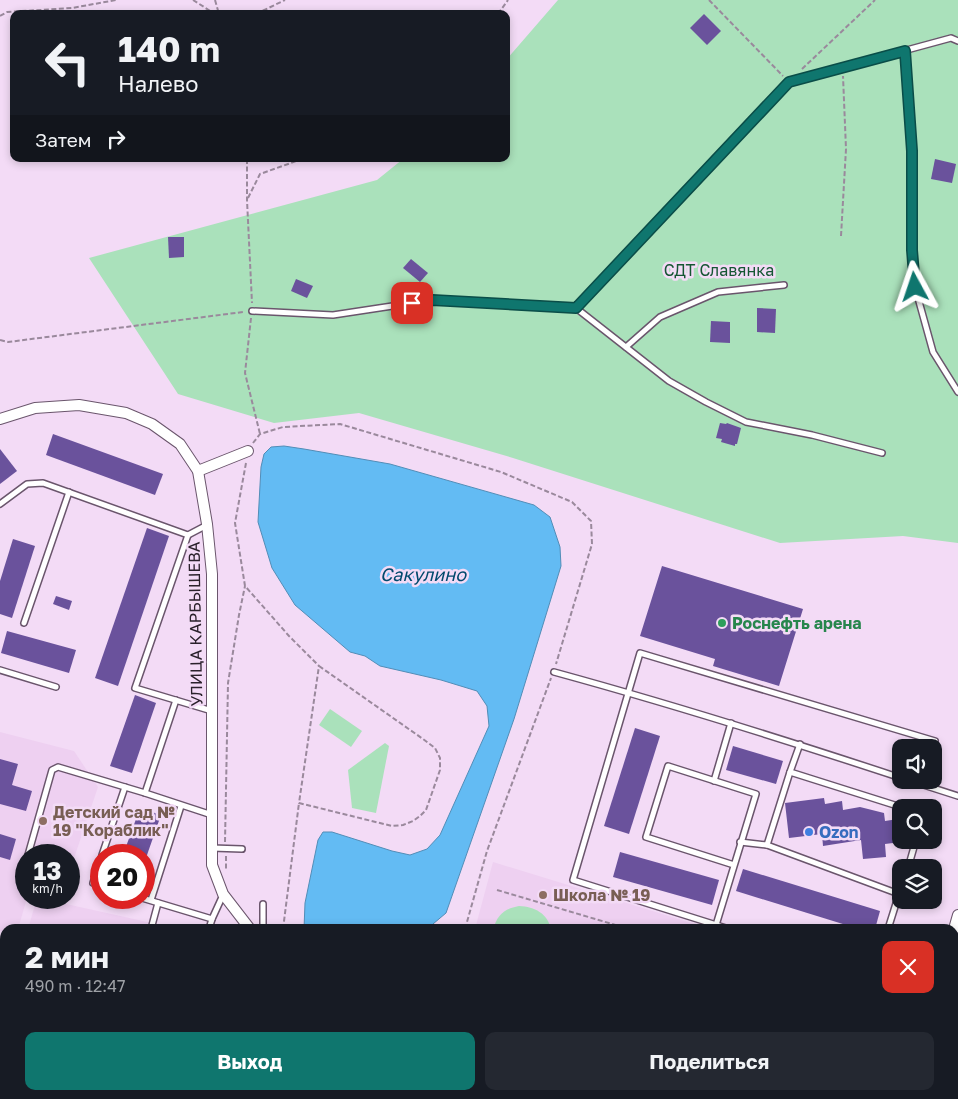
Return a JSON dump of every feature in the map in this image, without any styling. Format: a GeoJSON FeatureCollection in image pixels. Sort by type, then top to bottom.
{"type":"FeatureCollection","features":[{"type":"Feature","properties":{"kind":"street","name":"УЛИЦА КАРБЫШЕВА"},"geometry":{"type":"LineString","coordinates":[[0,419],[35,408],[79,405],[126,413],[152,424],[180,444],[198,471],[207,524],[212,574],[212,865],[223,894],[246,924]]}},
{"type":"Feature","properties":{"kind":"street"},"geometry":{"type":"LineString","coordinates":[[198,471],[248,451]]}},
{"type":"Feature","properties":{"kind":"lane"},"geometry":{"type":"LineString","coordinates":[[576,308],[789,82],[951,38],[958,41]]}},
{"type":"Feature","properties":{"kind":"lane"},"geometry":{"type":"LineString","coordinates":[[905,51],[912,151],[912,250],[915,287],[933,352],[958,392]]}},
{"type":"Feature","properties":{"kind":"lane"},"geometry":{"type":"LineString","coordinates":[[626,347],[660,318],[718,292],[784,285]]}},
{"type":"Feature","properties":{"kind":"lane"},"geometry":{"type":"LineString","coordinates":[[252,311],[334,315],[432,300],[576,308],[669,381],[746,422],[812,435],[882,453]]}},
{"type":"Feature","properties":{"kind":"lane"},"geometry":{"type":"LineString","coordinates":[[0,504],[27,484],[43,483],[188,535]]}},
{"type":"Feature","properties":{"kind":"lane"},"geometry":{"type":"LineString","coordinates":[[24,623],[69,492]]}},
{"type":"Feature","properties":{"kind":"lane"},"geometry":{"type":"LineString","coordinates":[[207,524],[188,535],[135,688],[212,711]]}},
{"type":"Feature","properties":{"kind":"lane"},"geometry":{"type":"LineString","coordinates":[[713,924],[573,880],[640,653],[928,739]]}},
{"type":"Feature","properties":{"kind":"lane"},"geometry":{"type":"LineString","coordinates":[[0,670],[56,687]]}},
{"type":"Feature","properties":{"kind":"lane"},"geometry":{"type":"LineString","coordinates":[[554,672],[800,744],[892,775]]}},
{"type":"Feature","properties":{"kind":"lane"},"geometry":{"type":"LineString","coordinates":[[145,793],[176,700]]}},
{"type":"Feature","properties":{"kind":"lane"},"geometry":{"type":"LineString","coordinates":[[714,781],[731,724]]}},
{"type":"Feature","properties":{"kind":"lane"},"geometry":{"type":"LineString","coordinates":[[767,845],[800,744]]}},
{"type":"Feature","properties":{"kind":"lane"},"geometry":{"type":"LineString","coordinates":[[716,924],[756,794],[668,766],[646,837],[734,865]]}},
{"type":"Feature","properties":{"kind":"lane"},"geometry":{"type":"LineString","coordinates":[[31,844],[52,770],[58,767],[212,815]]}},
{"type":"Feature","properties":{"kind":"lane"},"geometry":{"type":"LineString","coordinates":[[790,772],[892,804]]}},
{"type":"Feature","properties":{"kind":"lane"},"geometry":{"type":"LineString","coordinates":[[106,844],[125,787]]}},
{"type":"Feature","properties":{"kind":"lane"},"geometry":{"type":"LineString","coordinates":[[936,789],[958,796]]}},
{"type":"Feature","properties":{"kind":"lane"},"geometry":{"type":"LineString","coordinates":[[155,887],[181,806]]}},
{"type":"Feature","properties":{"kind":"lane"},"geometry":{"type":"LineString","coordinates":[[740,842],[767,845],[892,891]]}},
{"type":"Feature","properties":{"kind":"lane"},"geometry":{"type":"LineString","coordinates":[[212,848],[242,848]]}},
{"type":"Feature","properties":{"kind":"lane"},"geometry":{"type":"LineString","coordinates":[[210,924],[223,894]]}},
{"type":"Feature","properties":{"kind":"lane"},"geometry":{"type":"LineString","coordinates":[[155,901],[212,919]]}},
{"type":"Feature","properties":{"kind":"lane"},"geometry":{"type":"LineString","coordinates":[[152,924],[158,902]]}},
{"type":"Feature","properties":{"kind":"lane"},"geometry":{"type":"LineString","coordinates":[[263,904],[263,924]]}},
{"type":"Feature","properties":{"kind":"lane"},"geometry":{"type":"LineString","coordinates":[[890,924],[894,909]]}},
{"type":"Feature","properties":{"kind":"path"},"geometry":{"type":"LineString","coordinates":[[40,10],[72,8],[116,0]]}},
{"type":"Feature","properties":{"kind":"path"},"geometry":{"type":"LineString","coordinates":[[193,0],[210,10]]}},
{"type":"Feature","properties":{"kind":"path"},"geometry":{"type":"LineString","coordinates":[[264,10],[285,0]]}},
{"type":"Feature","properties":{"kind":"path"},"geometry":{"type":"LineString","coordinates":[[709,0],[789,82]]}},
{"type":"Feature","properties":{"kind":"path"},"geometry":{"type":"LineString","coordinates":[[803,69],[875,0]]}},
{"type":"Feature","properties":{"kind":"path"},"geometry":{"type":"LineString","coordinates":[[841,236],[846,149],[842,68]]}},
{"type":"Feature","properties":{"kind":"path"},"geometry":{"type":"LineString","coordinates":[[247,162],[247,200],[260,174],[294,162]]}},
{"type":"Feature","properties":{"kind":"path"},"geometry":{"type":"LineString","coordinates":[[0,340],[8,342],[252,311]]}},
{"type":"Feature","properties":{"kind":"path"},"geometry":{"type":"LineString","coordinates":[[226,871],[228,683],[245,586],[235,523],[248,451],[260,434],[283,427],[340,424],[501,472],[572,502],[590,521],[592,544],[554,672],[487,850],[466,924]]}},
{"type":"Feature","properties":{"kind":"path"},"geometry":{"type":"LineString","coordinates":[[245,586],[318,666],[435,748],[440,758],[440,770],[426,810],[413,821],[403,825],[392,826],[299,803]]}},
{"type":"Feature","properties":{"kind":"path"},"geometry":{"type":"LineString","coordinates":[[284,924],[318,666]]}},
{"type":"Feature","properties":{"kind":"path"},"geometry":{"type":"LineString","coordinates":[[497,890],[612,924]]}},
{"type":"Feature","properties":{"kind":"shaded area","name":"Детский сад № 19 \"Кораблик\""},"geometry":{"type":"Polygon","coordinates":[[[0,732],[74,751],[98,787],[79,844],[15,844],[15,909],[24,909],[19,924],[0,924],[0,732]]]}},
{"type":"Feature","properties":{"kind":"shaded area","name":"Школа № 19"},"geometry":{"type":"Polygon","coordinates":[[[493,862],[695,924],[476,924],[493,862]]]}},
{"type":"Feature","properties":{"kind":"shaded area"},"geometry":{"type":"Polygon","coordinates":[[[80,907],[156,924],[29,924],[34,909],[80,909],[80,907]]]}},
{"type":"Feature","properties":{"kind":"green space","name":"СДТ Славянка"},"geometry":{"type":"Polygon","coordinates":[[[558,0],[958,0],[958,543],[903,536],[780,543],[513,458],[359,413],[274,423],[178,394],[89,258],[377,180],[399,162],[510,162],[510,55],[558,0]]]}},
{"type":"Feature","properties":{"kind":"green space"},"geometry":{"type":"Polygon","coordinates":[[[330,709],[362,731],[351,747],[319,725],[330,709]]]}},
{"type":"Feature","properties":{"kind":"green space"},"geometry":{"type":"Polygon","coordinates":[[[385,743],[389,746],[376,813],[352,808],[348,770],[385,743]]]}},
{"type":"Feature","properties":{"kind":"green space"},"geometry":{"type":"Polygon","coordinates":[[[519,906],[535,909],[547,919],[549,924],[495,924],[502,913],[519,906]]]}},
{"type":"Feature","properties":{"kind":"water","name":"Сакулино"},"geometry":{"type":"Polygon","coordinates":[[[284,446],[390,464],[534,505],[550,517],[560,547],[561,566],[514,719],[446,913],[433,924],[304,924],[305,903],[318,840],[323,832],[332,832],[410,855],[427,849],[440,835],[489,726],[487,706],[477,691],[441,680],[380,666],[365,656],[350,652],[295,605],[272,568],[258,522],[261,467],[264,454],[271,447],[284,446]]]}},
{"type":"Feature","properties":{"kind":"building"},"geometry":{"type":"Polygon","coordinates":[[[704,14],[721,31],[707,45],[690,28],[704,14]]]}},
{"type":"Feature","properties":{"kind":"building"},"geometry":{"type":"Polygon","coordinates":[[[935,159],[956,164],[952,183],[931,179],[935,159]]]}},
{"type":"Feature","properties":{"kind":"building"},"geometry":{"type":"Polygon","coordinates":[[[168,237],[184,237],[184,257],[169,258],[168,237]]]}},
{"type":"Feature","properties":{"kind":"building"},"geometry":{"type":"Polygon","coordinates":[[[411,259],[428,273],[420,282],[403,268],[411,259]]]}},
{"type":"Feature","properties":{"kind":"building"},"geometry":{"type":"Polygon","coordinates":[[[296,279],[313,286],[307,298],[291,291],[296,279]]]}},
{"type":"Feature","properties":{"kind":"building"},"geometry":{"type":"Polygon","coordinates":[[[757,308],[776,309],[775,333],[757,332],[757,308]]]}},
{"type":"Feature","properties":{"kind":"building"},"geometry":{"type":"Polygon","coordinates":[[[711,321],[730,322],[730,343],[710,342],[711,321]]]}},
{"type":"Feature","properties":{"kind":"building"},"geometry":{"type":"Polygon","coordinates":[[[720,423],[727,423],[741,428],[735,446],[721,442],[722,439],[716,438],[720,423]]]}},
{"type":"Feature","properties":{"kind":"building"},"geometry":{"type":"Polygon","coordinates":[[[53,434],[163,474],[155,495],[46,455],[53,434]]]}},
{"type":"Feature","properties":{"kind":"building"},"geometry":{"type":"Polygon","coordinates":[[[0,449],[17,471],[0,484],[0,449]]]}},
{"type":"Feature","properties":{"kind":"building"},"geometry":{"type":"Polygon","coordinates":[[[147,528],[169,536],[118,686],[95,678],[147,528]]]}},
{"type":"Feature","properties":{"kind":"building"},"geometry":{"type":"Polygon","coordinates":[[[13,539],[35,546],[12,618],[0,614],[0,581],[13,539]]]}},
{"type":"Feature","properties":{"kind":"building","name":"Роснефть арена"},"geometry":{"type":"Polygon","coordinates":[[[662,566],[803,609],[779,686],[713,666],[715,659],[640,636],[662,566]]]}},
{"type":"Feature","properties":{"kind":"building"},"geometry":{"type":"Polygon","coordinates":[[[56,596],[72,601],[69,610],[53,604],[56,596]]]}},
{"type":"Feature","properties":{"kind":"building"},"geometry":{"type":"Polygon","coordinates":[[[7,631],[76,650],[69,673],[1,653],[7,631]]]}},
{"type":"Feature","properties":{"kind":"building"},"geometry":{"type":"Polygon","coordinates":[[[135,695],[156,703],[132,773],[110,766],[135,695]]]}},
{"type":"Feature","properties":{"kind":"building"},"geometry":{"type":"Polygon","coordinates":[[[635,728],[660,736],[629,834],[604,826],[635,728]]]}},
{"type":"Feature","properties":{"kind":"building"},"geometry":{"type":"Polygon","coordinates":[[[733,746],[783,761],[776,784],[726,770],[733,746]]]}},
{"type":"Feature","properties":{"kind":"building"},"geometry":{"type":"Polygon","coordinates":[[[0,759],[18,764],[12,785],[32,791],[26,811],[0,804],[0,759]]]}},
{"type":"Feature","properties":{"kind":"building"},"geometry":{"type":"Polygon","coordinates":[[[824,798],[825,804],[842,801],[843,810],[860,807],[884,813],[885,821],[892,820],[892,843],[885,844],[886,857],[863,859],[861,840],[823,846],[822,834],[789,838],[785,803],[824,798]]]}},
{"type":"Feature","properties":{"kind":"building"},"geometry":{"type":"Polygon","coordinates":[[[140,808],[161,815],[151,844],[127,844],[140,808]]]}},
{"type":"Feature","properties":{"kind":"building"},"geometry":{"type":"Polygon","coordinates":[[[0,834],[16,839],[10,860],[0,857],[0,834]]]}},
{"type":"Feature","properties":{"kind":"building"},"geometry":{"type":"Polygon","coordinates":[[[620,852],[719,880],[712,905],[613,877],[620,852]]]}},
{"type":"Feature","properties":{"kind":"building"},"geometry":{"type":"Polygon","coordinates":[[[743,869],[880,911],[876,924],[843,924],[736,891],[743,869]]]}},
{"type":"Feature","properties":{"kind":"place","name":"Роснефть арена"},"geometry":{"type":"Point","coordinates":[722,623]}},
{"type":"Feature","properties":{"kind":"place","name":"Детский сад № 19 \"Кораблик\""},"geometry":{"type":"Point","coordinates":[43,821]}},
{"type":"Feature","properties":{"kind":"place","name":"Ozon"},"geometry":{"type":"Point","coordinates":[809,832]}},
{"type":"Feature","properties":{"kind":"place","name":"Школа № 19"},"geometry":{"type":"Point","coordinates":[543,895]}},
{"type":"Feature","properties":{"kind":"route"},"geometry":{"type":"LineString","coordinates":[[412,303],[432,300],[576,308],[789,82],[905,51],[912,151],[912,250],[915,287]]}}]}
